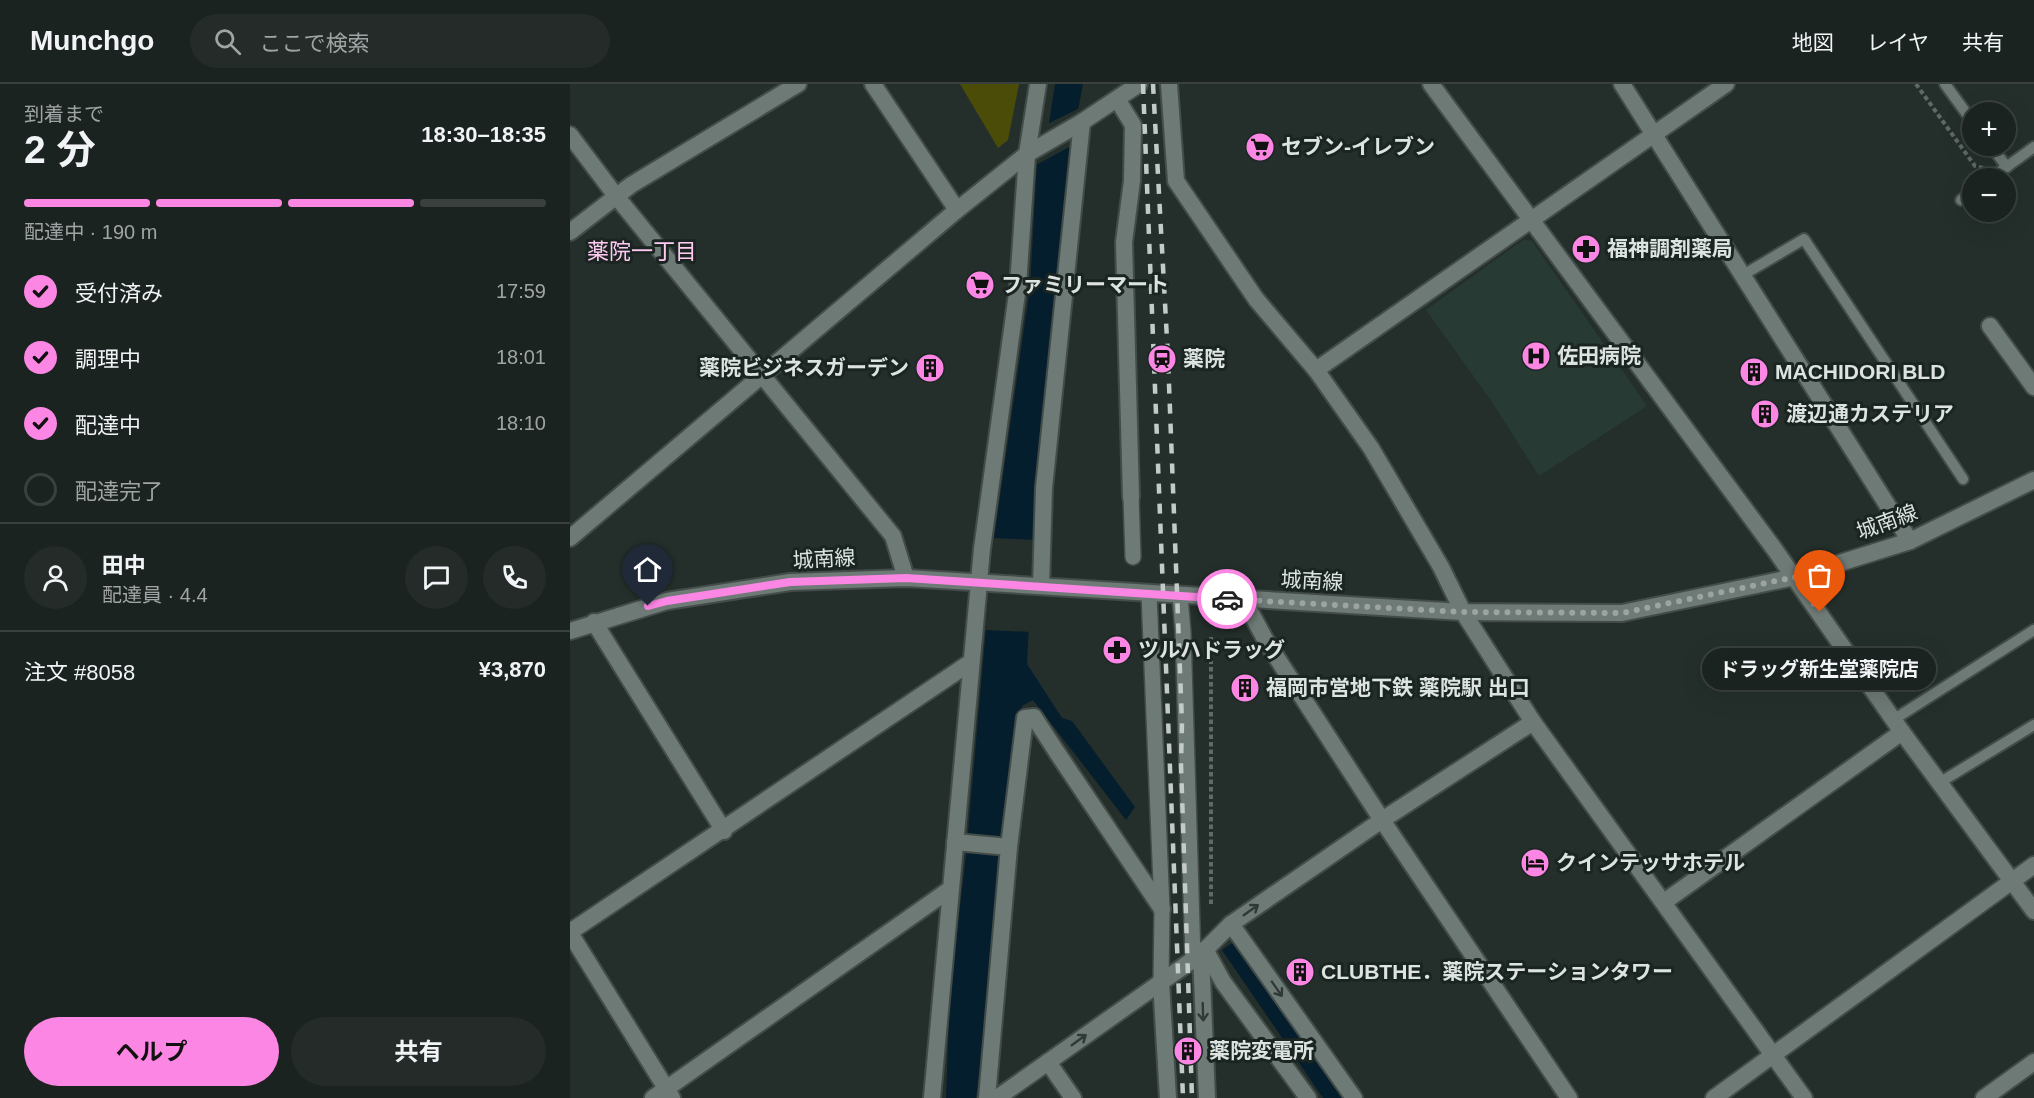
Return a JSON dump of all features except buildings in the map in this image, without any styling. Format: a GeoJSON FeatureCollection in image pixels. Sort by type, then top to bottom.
{"type":"FeatureCollection","features":[{"type":"Feature","properties":{"kind":"street"},"geometry":{"type":"LineString","coordinates":[[570,232],[616,196],[798,84]]}},
{"type":"Feature","properties":{"kind":"street"},"geometry":{"type":"LineString","coordinates":[[873,84],[957,210]]}},
{"type":"Feature","properties":{"kind":"street"},"geometry":{"type":"LineString","coordinates":[[932,1098],[949,890],[960,842],[971,662],[984,581],[1033,150],[1038,84]]}},
{"type":"Feature","properties":{"kind":"street"},"geometry":{"type":"LineString","coordinates":[[570,538],[957,210],[1033,150],[1081,123],[1139,84]]}},
{"type":"Feature","properties":{"kind":"street"},"geometry":{"type":"LineString","coordinates":[[1169,84],[1176,181],[1256,299],[1316,370],[1371,448],[1441,567],[1463,612],[1533,722],[1804,1098]]}},
{"type":"Feature","properties":{"kind":"street"},"geometry":{"type":"LineString","coordinates":[[1431,84],[1518,203],[1533,219],[1795,577],[1898,726],[2034,911]]}},
{"type":"Feature","properties":{"kind":"street"},"geometry":{"type":"LineString","coordinates":[[1622,84],[1910,540]]}},
{"type":"Feature","properties":{"kind":"street"},"geometry":{"type":"LineString","coordinates":[[1316,370],[1726,84]]}},
{"type":"Feature","properties":{"kind":"street"},"geometry":{"type":"LineString","coordinates":[[1116,99],[1133,125],[1132,181],[1124,242],[1133,557]]}},
{"type":"Feature","properties":{"kind":"street"},"geometry":{"type":"LineString","coordinates":[[1037,585],[1044,488],[1081,123]]}},
{"type":"Feature","properties":{"kind":"street"},"geometry":{"type":"LineString","coordinates":[[570,135],[616,196],[893,536],[906,578]]}},
{"type":"Feature","properties":{"kind":"street"},"geometry":{"type":"LineString","coordinates":[[1990,326],[2034,387]]}},
{"type":"Feature","properties":{"kind":"street","name":"城南線"},"geometry":{"type":"LineString","coordinates":[[570,631],[667,601],[790,582],[906,578],[1463,612],[1622,613],[1795,577],[1910,540],[2034,480]]}},
{"type":"Feature","properties":{"kind":"street"},"geometry":{"type":"LineString","coordinates":[[1149,594],[1162,909],[1161,982],[1168,1098]]}},
{"type":"Feature","properties":{"kind":"street"},"geometry":{"type":"LineString","coordinates":[[1180,596],[1207,1098]]}},
{"type":"Feature","properties":{"kind":"street"},"geometry":{"type":"LineString","coordinates":[[1244,600],[1266,641],[1382,820],[1569,1098]]}},
{"type":"Feature","properties":{"kind":"street"},"geometry":{"type":"LineString","coordinates":[[594,622],[724,831]]}},
{"type":"Feature","properties":{"kind":"street"},"geometry":{"type":"LineString","coordinates":[[949,890],[664,1095],[570,933],[971,662]]}},
{"type":"Feature","properties":{"kind":"street"},"geometry":{"type":"LineString","coordinates":[[987,1098],[1006,846],[1025,718],[1034,717],[1162,909]]}},
{"type":"Feature","properties":{"kind":"street"},"geometry":{"type":"LineString","coordinates":[[997,1098],[1200,954],[1232,924],[1382,820],[1533,722]]}},
{"type":"Feature","properties":{"kind":"street"},"geometry":{"type":"LineString","coordinates":[[1664,902],[1898,726]]}},
{"type":"Feature","properties":{"kind":"street"},"geometry":{"type":"LineString","coordinates":[[960,842],[1006,846]]}},
{"type":"Feature","properties":{"kind":"street"},"geometry":{"type":"LineString","coordinates":[[1714,1098],[2034,865]]}},
{"type":"Feature","properties":{"kind":"street"},"geometry":{"type":"LineString","coordinates":[[1232,924],[1354,1098]]}},
{"type":"Feature","properties":{"kind":"street"},"geometry":{"type":"LineString","coordinates":[[1200,954],[1308,1098]]}},
{"type":"Feature","properties":{"kind":"street"},"geometry":{"type":"LineString","coordinates":[[1048,1062],[1073,1098]]}},
{"type":"Feature","properties":{"kind":"street"},"geometry":{"type":"LineString","coordinates":[[1984,1098],[2034,1062]]}},
{"type":"Feature","properties":{"kind":"lane"},"geometry":{"type":"LineString","coordinates":[[1945,84],[1962,107]]}},
{"type":"Feature","properties":{"kind":"lane"},"geometry":{"type":"LineString","coordinates":[[2000,168],[2004,163],[2034,147]]}},
{"type":"Feature","properties":{"kind":"lane"},"geometry":{"type":"LineString","coordinates":[[1999,156],[2004,163]]}},
{"type":"Feature","properties":{"kind":"lane"},"geometry":{"type":"LineString","coordinates":[[1743,275],[1804,239],[1963,479]]}},
{"type":"Feature","properties":{"kind":"lane"},"geometry":{"type":"LineString","coordinates":[[1898,726],[2034,630]]}},
{"type":"Feature","properties":{"kind":"lane"},"geometry":{"type":"LineString","coordinates":[[1939,783],[2034,726]]}},
{"type":"Feature","properties":{"kind":"path"},"geometry":{"type":"LineString","coordinates":[[1916,84],[1975,166],[1986,169],[2004,163]]}},
{"type":"Feature","properties":{"kind":"path"},"geometry":{"type":"LineString","coordinates":[[1211,634],[1211,906]]}},
{"type":"Feature","properties":{"kind":"shaded area"},"geometry":{"type":"Polygon","coordinates":[[[960,84],[1019,84],[1008,140],[998,148],[960,84]]]}},
{"type":"Feature","properties":{"kind":"shaded area","name":"佐田病院"},"geometry":{"type":"Polygon","coordinates":[[[1523,240],[1532,241],[1647,406],[1539,476],[1492,402],[1426,310],[1523,240]]]}},
{"type":"Feature","properties":{"kind":"water"},"geometry":{"type":"Polygon","coordinates":[[[1055,84],[1083,84],[1072,142],[1036,485],[1027,664],[1062,718],[1072,721],[1135,807],[1126,820],[1033,700],[1022,706],[998,858],[989,998],[976,1098],[946,1098],[950,994],[966,855],[994,538],[1030,287],[1037,162],[1049,123],[1055,84]]]}},
{"type":"Feature","properties":{"kind":"water"},"geometry":{"type":"Polygon","coordinates":[[[1237,940],[1345,1098],[1323,1098],[1222,950],[1237,940]]]}},
{"type":"Feature","properties":{"kind":"pier"},"geometry":{"type":"Polygon","coordinates":[[[1082,107],[1075,144],[1036,165],[1045,125],[1082,107]]]}},
{"type":"Feature","properties":{"kind":"pier"},"geometry":{"type":"Polygon","coordinates":[[[993,538],[1036,540],[1031,632],[985,630],[993,538]]]}},
{"type":"Feature","properties":{"kind":"railway"},"geometry":{"type":"LineString","coordinates":[[1143,84],[1183,1098]]}},
{"type":"Feature","properties":{"kind":"railway"},"geometry":{"type":"LineString","coordinates":[[1153,84],[1168,358],[1182,723],[1181,764],[1192,1098]]}},
{"type":"Feature","properties":{"kind":"way so far"},"geometry":{"type":"LineString","coordinates":[[1227,599],[1463,612],[1622,613],[1795,577],[1820,612]]}},
{"type":"Feature","properties":{"kind":"place","name":"セブン-イレブン"},"geometry":{"type":"Point","coordinates":[1260,147]}},
{"type":"Feature","properties":{"kind":"place","name":"福神調剤薬局"},"geometry":{"type":"Point","coordinates":[1586,249]}},
{"type":"Feature","properties":{"kind":"place","name":"ファミリーマート"},"geometry":{"type":"Point","coordinates":[980,285]}},
{"type":"Feature","properties":{"kind":"place","name":"佐田病院"},"geometry":{"type":"Point","coordinates":[1536,356]}},
{"type":"Feature","properties":{"kind":"place","name":"薬院"},"geometry":{"type":"Point","coordinates":[1162,359]}},
{"type":"Feature","properties":{"kind":"place","name":"薬院ビジネスガーデン"},"geometry":{"type":"Point","coordinates":[930,368]}},
{"type":"Feature","properties":{"kind":"place","name":"MACHIDORI BLD"},"geometry":{"type":"Point","coordinates":[1754,372]}},
{"type":"Feature","properties":{"kind":"place","name":"渡辺通カステリア"},"geometry":{"type":"Point","coordinates":[1765,414]}},
{"type":"Feature","properties":{"kind":"place","name":"ドラッグ新生堂薬院店"},"geometry":{"type":"Point","coordinates":[1820,612]}},
{"type":"Feature","properties":{"kind":"place","name":"ツルハドラッグ"},"geometry":{"type":"Point","coordinates":[1117,650]}},
{"type":"Feature","properties":{"kind":"place","name":"福岡市営地下鉄 薬院駅 出口"},"geometry":{"type":"Point","coordinates":[1245,688]}},
{"type":"Feature","properties":{"kind":"place","name":"クインテッサホテル"},"geometry":{"type":"Point","coordinates":[1535,863]}},
{"type":"Feature","properties":{"kind":"place","name":"CLUBTHE．薬院ステーションタワー"},"geometry":{"type":"Point","coordinates":[1300,972]}},
{"type":"Feature","properties":{"kind":"place","name":"薬院変電所"},"geometry":{"type":"Point","coordinates":[1188,1051]}},
{"type":"Feature","properties":{"kind":"district","name":"薬院一丁目"},"geometry":{"type":"Point","coordinates":[642,251]}},
{"type":"Feature","properties":{"kind":"route"},"geometry":{"type":"LineString","coordinates":[[648,606],[790,582],[906,578],[1227,599]]}}]}
